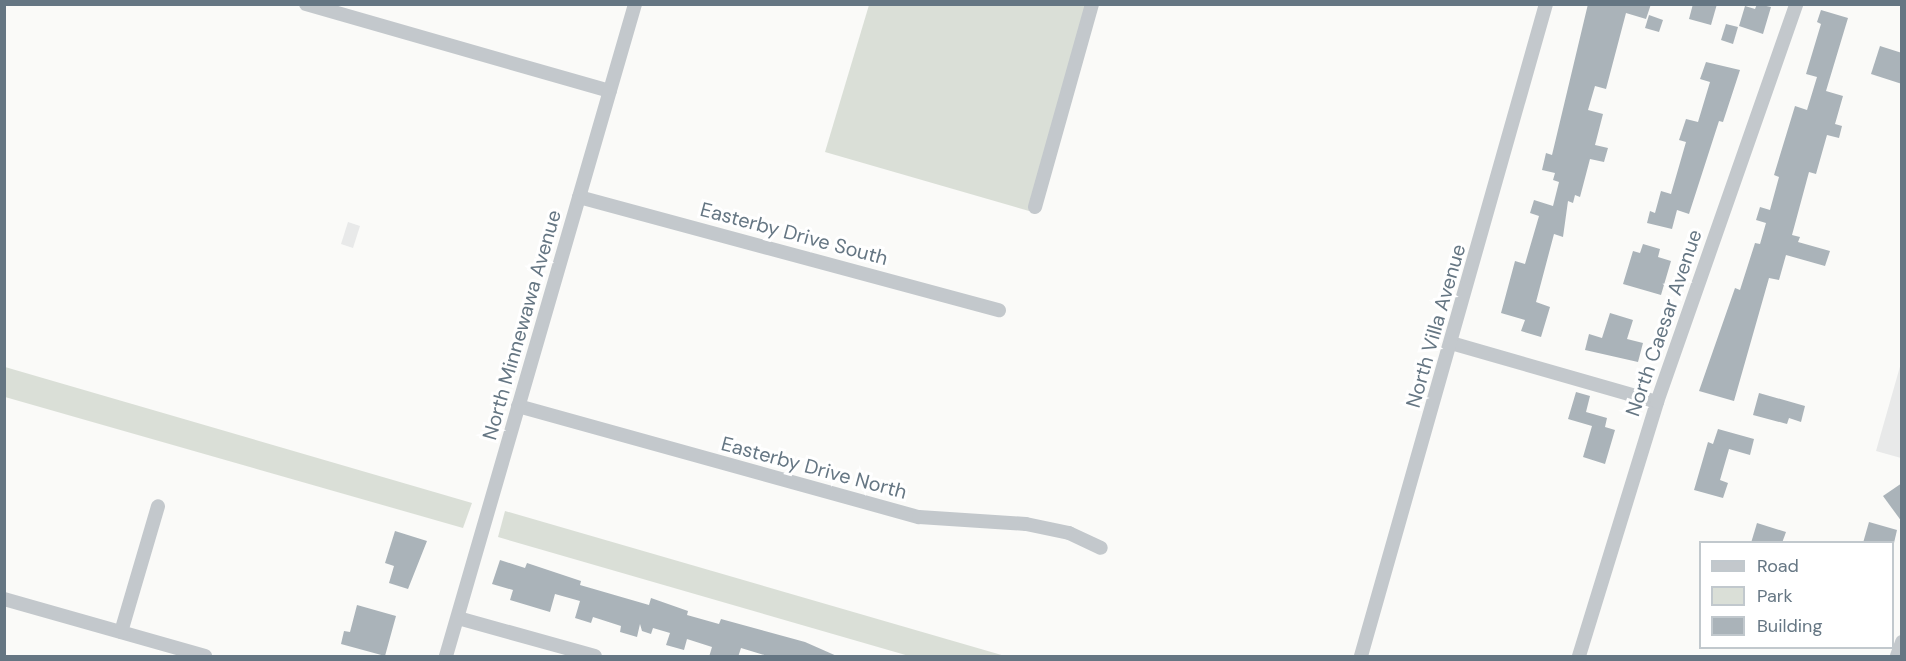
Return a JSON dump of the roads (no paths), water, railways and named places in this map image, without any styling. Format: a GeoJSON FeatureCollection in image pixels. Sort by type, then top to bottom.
{"type":"FeatureCollection","features":[{"type":"Feature","properties":{"kind":"street"},"geometry":{"type":"LineString","coordinates":[[306,4],[610,91]]}},
{"type":"Feature","properties":{"kind":"street","name":"North Minnewawa Avenue"},"geometry":{"type":"LineString","coordinates":[[446,657],[634,4]]}},
{"type":"Feature","properties":{"kind":"street"},"geometry":{"type":"LineString","coordinates":[[1035,207],[1092,4]]}},
{"type":"Feature","properties":{"kind":"street","name":"North Villa Avenue"},"geometry":{"type":"LineString","coordinates":[[1361,657],[1546,4]]}},
{"type":"Feature","properties":{"kind":"street","name":"North Caesar Avenue"},"geometry":{"type":"LineString","coordinates":[[1579,657],[1657,402],[1796,4]]}},
{"type":"Feature","properties":{"kind":"street","name":"Easterby Drive South"},"geometry":{"type":"LineString","coordinates":[[579,197],[999,310]]}},
{"type":"Feature","properties":{"kind":"street"},"geometry":{"type":"LineString","coordinates":[[1451,343],[1657,402]]}},
{"type":"Feature","properties":{"kind":"street","name":"Easterby Drive North"},"geometry":{"type":"LineString","coordinates":[[518,406],[919,517],[1026,524],[1069,532],[1101,548]]}},
{"type":"Feature","properties":{"kind":"street"},"geometry":{"type":"LineString","coordinates":[[121,632],[158,506]]}},
{"type":"Feature","properties":{"kind":"street"},"geometry":{"type":"LineString","coordinates":[[4,599],[205,657]]}},
{"type":"Feature","properties":{"kind":"street"},"geometry":{"type":"LineString","coordinates":[[458,618],[595,657]]}},
{"type":"Feature","properties":{"kind":"street"},"geometry":{"type":"LineString","coordinates":[[1897,657],[1902,642]]}}]}
